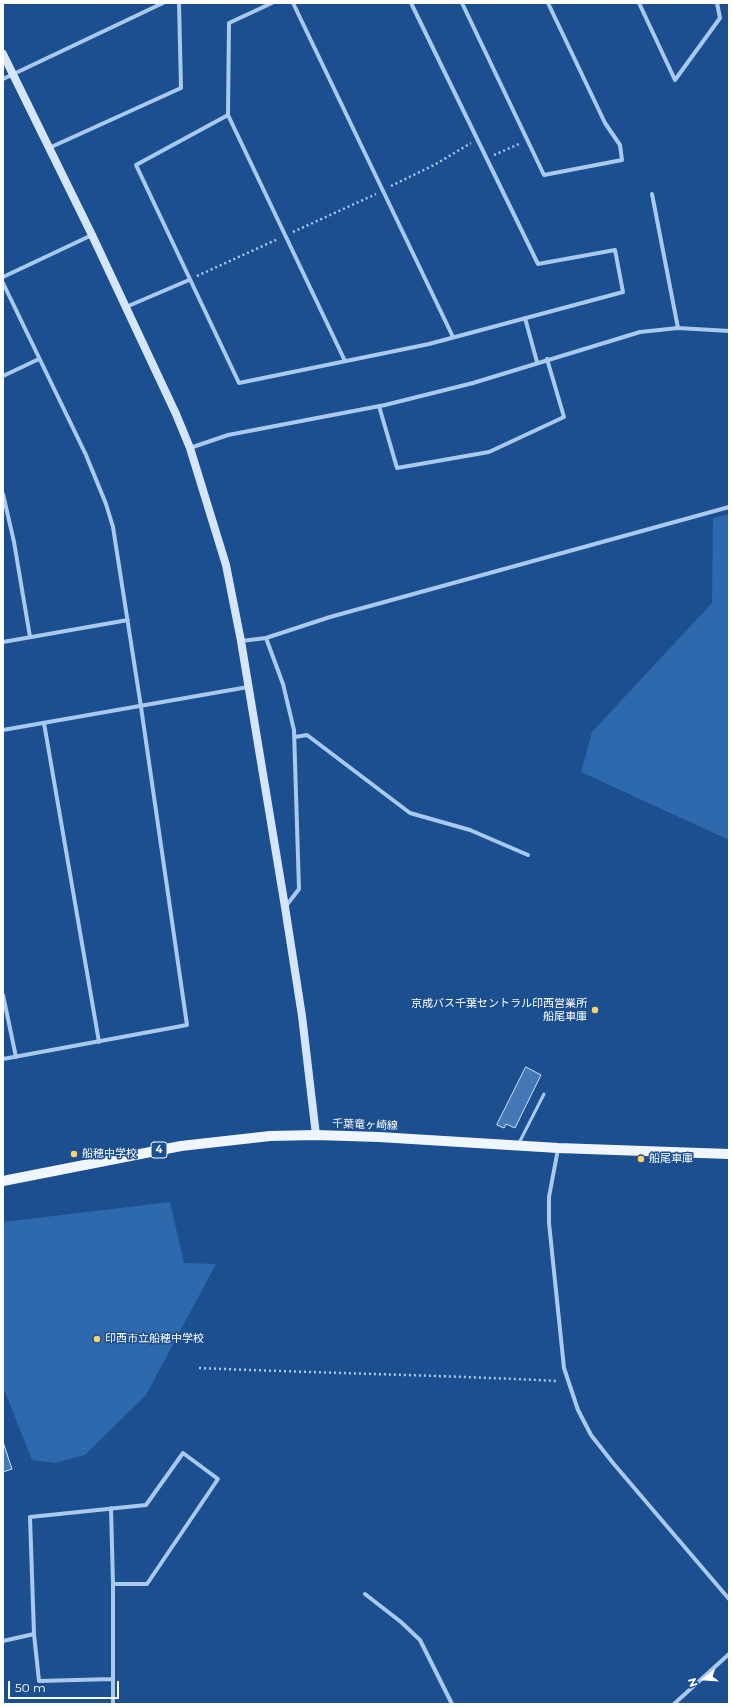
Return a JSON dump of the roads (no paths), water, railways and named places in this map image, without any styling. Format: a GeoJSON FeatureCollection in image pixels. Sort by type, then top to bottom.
{"type":"FeatureCollection","features":[{"type":"Feature","properties":{"kind":"main road","name":"千葉竜ヶ崎線"},"geometry":{"type":"LineString","coordinates":[[3,1181],[201,1143],[257,1136],[316,1135],[558,1148],[729,1154]]}},
{"type":"Feature","properties":{"kind":"street"},"geometry":{"type":"LineString","coordinates":[[3,79],[163,3]]}},
{"type":"Feature","properties":{"kind":"street"},"geometry":{"type":"LineString","coordinates":[[49,148],[180,88],[179,3]]}},
{"type":"Feature","properties":{"kind":"street"},"geometry":{"type":"LineString","coordinates":[[272,3],[229,23],[228,115],[345,361]]}},
{"type":"Feature","properties":{"kind":"street"},"geometry":{"type":"LineString","coordinates":[[293,3],[453,337]]}},
{"type":"Feature","properties":{"kind":"street"},"geometry":{"type":"LineString","coordinates":[[228,115],[136,165],[189,280],[239,383],[429,344],[623,292],[615,250],[538,264],[411,3]]}},
{"type":"Feature","properties":{"kind":"street"},"geometry":{"type":"LineString","coordinates":[[462,3],[544,175],[622,160],[620,145],[605,124],[548,3]]}},
{"type":"Feature","properties":{"kind":"street"},"geometry":{"type":"LineString","coordinates":[[639,3],[675,80],[720,18],[717,3]]}},
{"type":"Feature","properties":{"kind":"street"},"geometry":{"type":"LineString","coordinates":[[3,54],[92,235],[176,414],[190,448],[226,564],[242,641],[302,1016],[316,1135]]}},
{"type":"Feature","properties":{"kind":"street"},"geometry":{"type":"LineString","coordinates":[[652,194],[678,328]]}},
{"type":"Feature","properties":{"kind":"street"},"geometry":{"type":"LineString","coordinates":[[3,277],[92,235]]}},
{"type":"Feature","properties":{"kind":"street"},"geometry":{"type":"LineString","coordinates":[[126,307],[189,280]]}},
{"type":"Feature","properties":{"kind":"street"},"geometry":{"type":"LineString","coordinates":[[3,283],[86,455],[106,504],[115,538],[187,1025],[3,1059]]}},
{"type":"Feature","properties":{"kind":"street"},"geometry":{"type":"LineString","coordinates":[[525,318],[537,362]]}},
{"type":"Feature","properties":{"kind":"street"},"geometry":{"type":"LineString","coordinates":[[190,448],[228,434],[379,406],[473,383],[537,362],[640,332],[678,328],[729,331]]}},
{"type":"Feature","properties":{"kind":"street"},"geometry":{"type":"LineString","coordinates":[[3,376],[40,359]]}},
{"type":"Feature","properties":{"kind":"street"},"geometry":{"type":"LineString","coordinates":[[379,406],[397,468],[489,452],[564,417],[547,359]]}},
{"type":"Feature","properties":{"kind":"street"},"geometry":{"type":"LineString","coordinates":[[3,494],[14,542],[30,637]]}},
{"type":"Feature","properties":{"kind":"street"},"geometry":{"type":"LineString","coordinates":[[242,641],[266,638],[330,617],[729,507]]}},
{"type":"Feature","properties":{"kind":"street"},"geometry":{"type":"LineString","coordinates":[[3,642],[128,620]]}},
{"type":"Feature","properties":{"kind":"street"},"geometry":{"type":"LineString","coordinates":[[266,638],[282,684],[294,730],[300,889],[284,907]]}},
{"type":"Feature","properties":{"kind":"street"},"geometry":{"type":"LineString","coordinates":[[3,730],[249,687]]}},
{"type":"Feature","properties":{"kind":"street"},"geometry":{"type":"LineString","coordinates":[[44,723],[99,1042]]}},
{"type":"Feature","properties":{"kind":"street"},"geometry":{"type":"LineString","coordinates":[[294,737],[307,735],[410,813],[470,830],[528,855]]}},
{"type":"Feature","properties":{"kind":"street"},"geometry":{"type":"LineString","coordinates":[[3,995],[16,1057]]}},
{"type":"Feature","properties":{"kind":"street"},"geometry":{"type":"LineString","coordinates":[[558,1148],[549,1197],[549,1223],[564,1368],[578,1410],[592,1435],[613,1463],[729,1599]]}},
{"type":"Feature","properties":{"kind":"street"},"geometry":{"type":"LineString","coordinates":[[113,1584],[147,1584],[218,1479],[183,1453],[146,1505],[30,1516],[34,1634],[39,1681],[113,1679]]}},
{"type":"Feature","properties":{"kind":"street"},"geometry":{"type":"LineString","coordinates":[[111,1508],[113,1584],[113,1704]]}},
{"type":"Feature","properties":{"kind":"street"},"geometry":{"type":"LineString","coordinates":[[365,1594],[401,1622],[420,1640],[452,1704]]}},
{"type":"Feature","properties":{"kind":"street"},"geometry":{"type":"LineString","coordinates":[[3,1641],[34,1634]]}},
{"type":"Feature","properties":{"kind":"street"},"geometry":{"type":"LineString","coordinates":[[674,1704],[729,1654]]}},
{"type":"Feature","properties":{"kind":"lane"},"geometry":{"type":"LineString","coordinates":[[518,1145],[544,1094]]}},
{"type":"Feature","properties":{"kind":"place","name":"京成バス千葉セントラル印西営業所 船尾車庫"},"geometry":{"type":"Point","coordinates":[595,1010]}},
{"type":"Feature","properties":{"kind":"place","name":"船穂中学校"},"geometry":{"type":"Point","coordinates":[74,1154]}},
{"type":"Feature","properties":{"kind":"place","name":"船尾車庫"},"geometry":{"type":"Point","coordinates":[641,1159]}},
{"type":"Feature","properties":{"kind":"place","name":"印西市立船穂中学校"},"geometry":{"type":"Point","coordinates":[97,1339]}}]}
